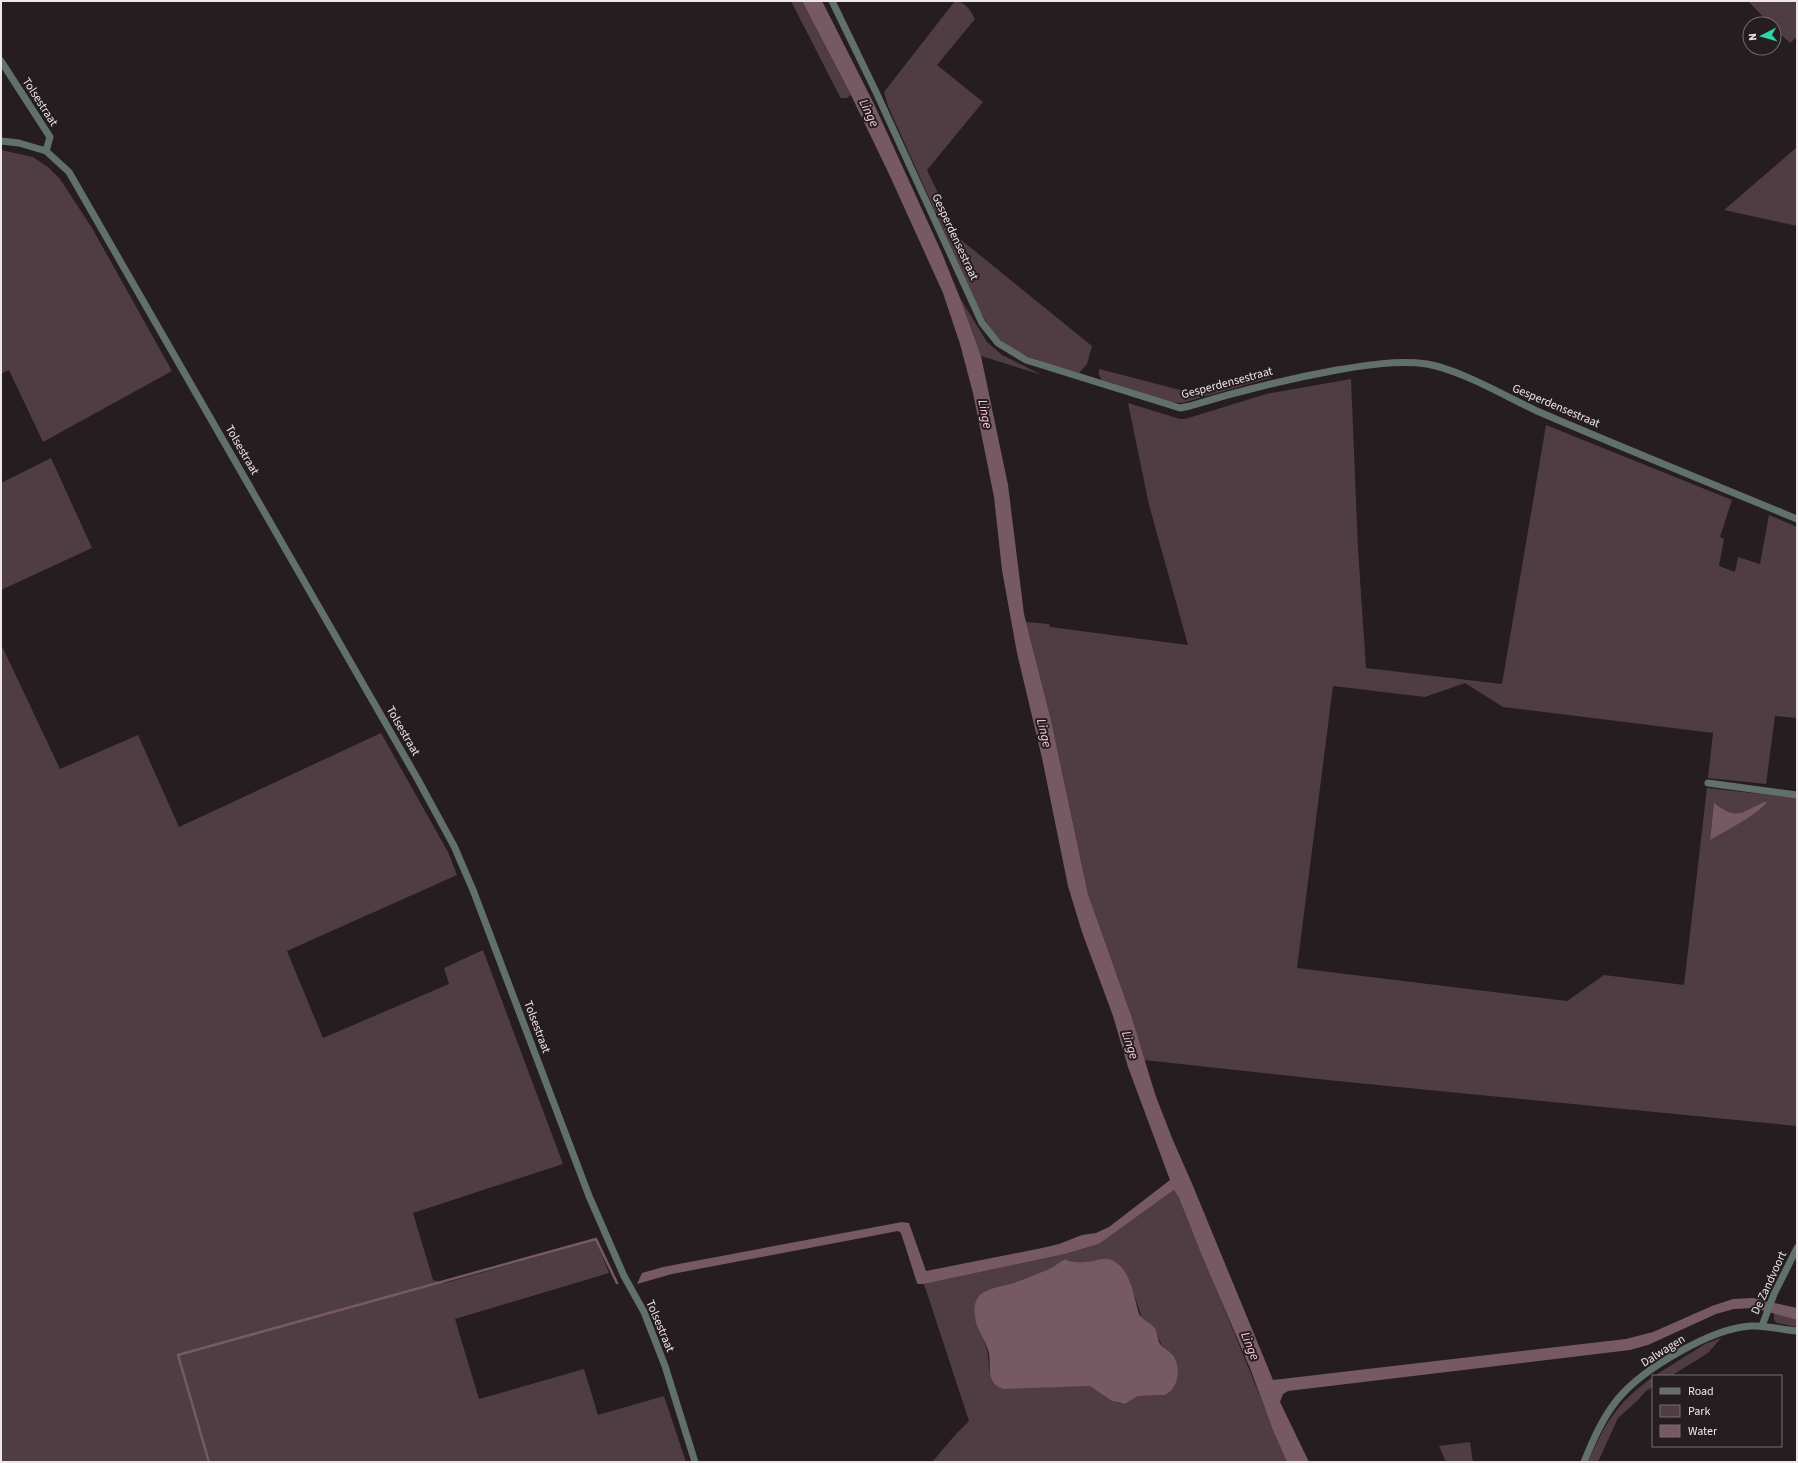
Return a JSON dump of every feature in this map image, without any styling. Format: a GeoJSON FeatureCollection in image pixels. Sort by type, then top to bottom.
{"type":"FeatureCollection","features":[{"type":"Feature","properties":{"kind":"street","name":"Gesperdensestraat"},"geometry":{"type":"LineString","coordinates":[[832,1],[880,99],[982,323],[998,343],[1026,360],[1180,408],[1277,381],[1333,371],[1368,365],[1402,362],[1428,364],[1452,371],[1537,411],[1797,519]]}},
{"type":"Feature","properties":{"kind":"street","name":"Tolsestraat"},"geometry":{"type":"LineString","coordinates":[[1,61],[50,137],[46,151],[69,172],[418,778],[454,846],[476,897],[589,1196],[624,1276],[644,1312],[664,1366],[695,1462]]}},
{"type":"Feature","properties":{"kind":"street"},"geometry":{"type":"LineString","coordinates":[[1,141],[19,143],[46,151]]}},
{"type":"Feature","properties":{"kind":"street"},"geometry":{"type":"LineString","coordinates":[[1708,783],[1797,795]]}},
{"type":"Feature","properties":{"kind":"street","name":"De Zandvoort"},"geometry":{"type":"LineString","coordinates":[[1762,1326],[1774,1294],[1797,1248]]}},
{"type":"Feature","properties":{"kind":"street","name":"Dalwagen"},"geometry":{"type":"LineString","coordinates":[[1584,1462],[1599,1428],[1608,1413],[1629,1388],[1658,1366],[1704,1339],[1722,1332],[1743,1327],[1762,1326],[1797,1331]]}},
{"type":"Feature","properties":{"kind":"green space"},"geometry":{"type":"Polygon","coordinates":[[[791,1],[802,1],[851,95],[847,98],[840,97],[791,1]]]}},
{"type":"Feature","properties":{"kind":"green space"},"geometry":{"type":"Polygon","coordinates":[[[955,1],[959,1],[965,5],[975,19],[937,65],[983,102],[927,170],[960,239],[1092,346],[1087,364],[1079,373],[1040,361],[1012,349],[992,331],[978,307],[888,106],[884,92],[955,1]]]}},
{"type":"Feature","properties":{"kind":"green space"},"geometry":{"type":"Polygon","coordinates":[[[1748,1],[1797,1],[1797,37],[1790,43],[1782,36],[1782,16],[1762,16],[1748,1]]]}},
{"type":"Feature","properties":{"kind":"green space"},"geometry":{"type":"Polygon","coordinates":[[[1797,147],[1797,226],[1724,210],[1797,147]]]}},
{"type":"Feature","properties":{"kind":"green space"},"geometry":{"type":"Polygon","coordinates":[[[1,150],[33,157],[49,168],[60,179],[92,228],[172,371],[43,442],[9,370],[1,374],[1,150]]]}},
{"type":"Feature","properties":{"kind":"green space"},"geometry":{"type":"Polygon","coordinates":[[[960,298],[987,342],[1002,355],[1042,375],[981,356],[960,298]]]}},
{"type":"Feature","properties":{"kind":"green space"},"geometry":{"type":"Polygon","coordinates":[[[1099,369],[1188,392],[1240,377],[1272,370],[1272,375],[1270,378],[1182,403],[1169,402],[1102,380],[1099,375],[1099,369]]]}},
{"type":"Feature","properties":{"kind":"green space"},"geometry":{"type":"Polygon","coordinates":[[[1351,379],[1358,549],[1366,668],[1502,684],[1546,425],[1732,500],[1720,537],[1724,539],[1719,566],[1735,572],[1738,557],[1760,564],[1769,515],[1797,527],[1797,718],[1775,716],[1766,784],[1708,778],[1713,733],[1503,707],[1465,683],[1425,697],[1333,686],[1297,968],[1567,1001],[1604,975],[1684,985],[1707,788],[1797,798],[1797,1126],[1337,1081],[1144,1060],[1132,1018],[1088,894],[1051,720],[1026,622],[1049,624],[1050,627],[1188,645],[1149,505],[1128,403],[1180,419],[1185,419],[1266,394],[1351,379]],[[1767,801],[1742,812],[1732,813],[1725,811],[1714,802],[1710,839],[1755,813],[1767,801]]]}},
{"type":"Feature","properties":{"kind":"green space"},"geometry":{"type":"Polygon","coordinates":[[[51,458],[92,548],[1,590],[1,483],[51,458]]]}},
{"type":"Feature","properties":{"kind":"green space"},"geometry":{"type":"Polygon","coordinates":[[[1,644],[60,769],[138,735],[179,827],[381,733],[448,852],[457,875],[287,951],[323,1038],[449,984],[444,968],[483,950],[563,1164],[413,1213],[433,1280],[445,1283],[596,1240],[609,1273],[455,1319],[479,1399],[584,1369],[598,1415],[664,1396],[686,1462],[1,1462],[1,644]]]}},
{"type":"Feature","properties":{"kind":"green space"},"geometry":{"type":"Polygon","coordinates":[[[1174,1190],[1179,1198],[1287,1462],[932,1462],[969,1421],[924,1284],[1065,1254],[1099,1244],[1174,1190]],[[1064,1259],[1058,1264],[1039,1274],[985,1291],[975,1319],[985,1344],[988,1356],[989,1371],[1090,1386],[1118,1403],[1125,1404],[1138,1396],[1165,1395],[1169,1393],[1178,1375],[1175,1359],[1172,1354],[1162,1346],[1153,1326],[1142,1318],[1134,1294],[1108,1259],[1077,1263],[1064,1259]]]}},
{"type":"Feature","properties":{"kind":"green space"},"geometry":{"type":"Polygon","coordinates":[[[1774,1313],[1797,1320],[1797,1327],[1777,1323],[1774,1320],[1774,1313]]]}},
{"type":"Feature","properties":{"kind":"green space"},"geometry":{"type":"Polygon","coordinates":[[[1721,1338],[1708,1353],[1673,1375],[1656,1375],[1705,1344],[1721,1338]]]}},
{"type":"Feature","properties":{"kind":"green space"},"geometry":{"type":"Polygon","coordinates":[[[1652,1378],[1652,1388],[1646,1391],[1618,1418],[1598,1462],[1588,1462],[1607,1424],[1621,1405],[1652,1378]]]}},
{"type":"Feature","properties":{"kind":"green space"},"geometry":{"type":"Polygon","coordinates":[[[1470,1442],[1473,1462],[1446,1462],[1439,1446],[1470,1442]]]}},
{"type":"Feature","properties":{"kind":"water","name":"Linge"},"geometry":{"type":"Polygon","coordinates":[[[802,1],[822,1],[874,104],[941,251],[981,356],[1008,485],[1024,614],[1051,720],[1088,894],[1132,1018],[1155,1094],[1273,1380],[1626,1339],[1653,1332],[1712,1306],[1733,1299],[1753,1298],[1797,1308],[1797,1320],[1754,1308],[1734,1309],[1716,1314],[1648,1345],[1630,1350],[1288,1391],[1283,1394],[1280,1402],[1309,1462],[1287,1462],[1273,1430],[1250,1368],[1179,1198],[1174,1190],[1099,1244],[1065,1254],[924,1284],[917,1283],[901,1233],[898,1231],[672,1274],[637,1284],[642,1273],[663,1267],[902,1222],[909,1223],[926,1271],[1042,1248],[1059,1244],[1082,1235],[1096,1233],[1109,1227],[1170,1180],[1128,1067],[1113,1016],[1082,932],[1068,886],[1042,758],[1017,653],[1002,570],[994,497],[973,393],[960,344],[943,293],[889,174],[851,95],[802,1]]]}},
{"type":"Feature","properties":{"kind":"water"},"geometry":{"type":"Polygon","coordinates":[[[1767,801],[1758,811],[1710,840],[1714,802],[1729,812],[1740,813],[1767,801]]]}},
{"type":"Feature","properties":{"kind":"water"},"geometry":{"type":"Polygon","coordinates":[[[1065,1259],[1072,1262],[1079,1262],[1108,1259],[1121,1267],[1130,1282],[1139,1314],[1155,1328],[1160,1344],[1172,1354],[1177,1364],[1178,1376],[1170,1392],[1165,1395],[1138,1396],[1125,1404],[1112,1401],[1090,1386],[1004,1389],[998,1387],[994,1383],[990,1375],[988,1349],[976,1321],[975,1303],[977,1298],[985,1291],[1010,1284],[1042,1272],[1065,1259]]]}},
{"type":"Feature","properties":{"kind":"waterway"},"geometry":{"type":"LineString","coordinates":[[209,1462],[178,1355],[596,1239],[617,1283]]}}]}
